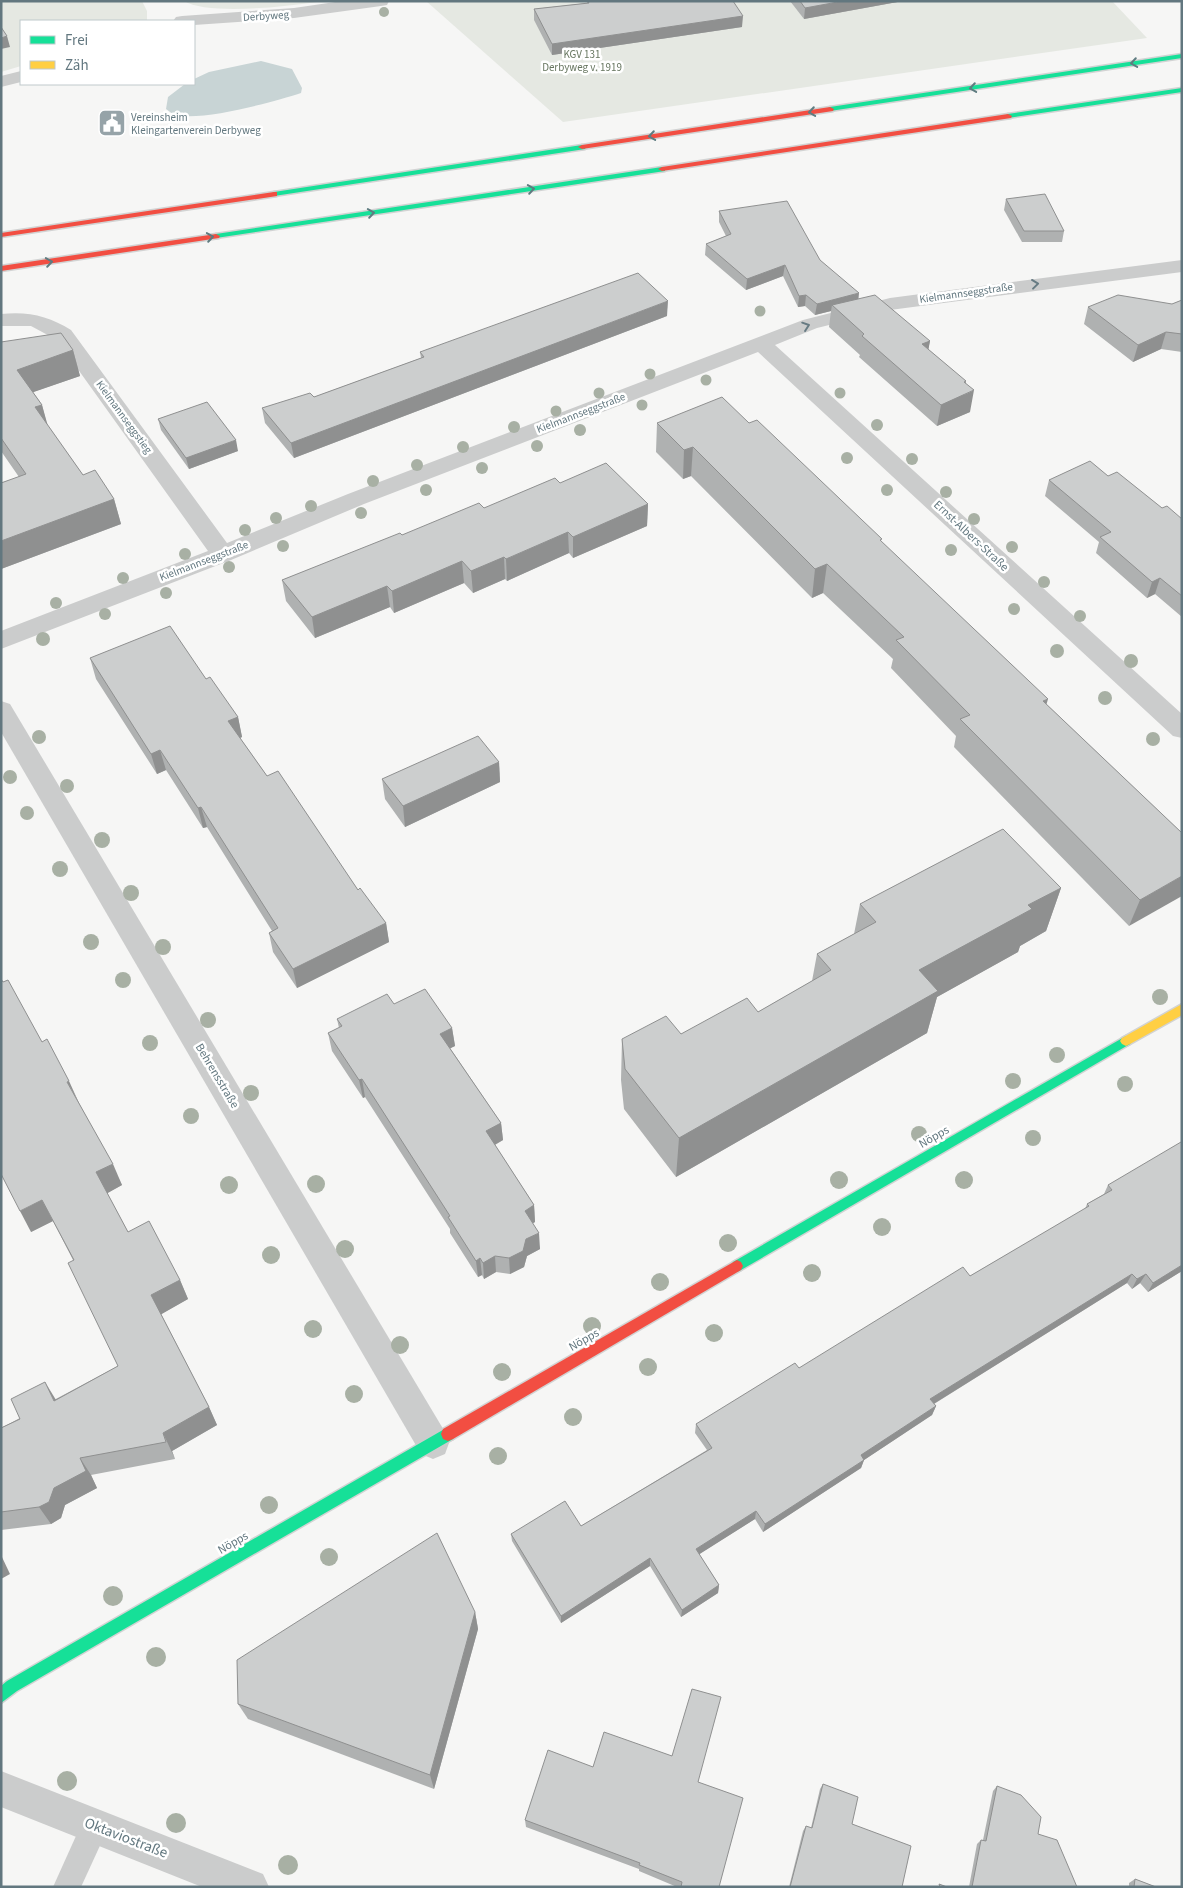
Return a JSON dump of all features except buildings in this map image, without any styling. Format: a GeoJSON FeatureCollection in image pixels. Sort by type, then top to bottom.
{"type":"FeatureCollection","features":[{"type":"Feature","properties":{"kind":"main road"},"geometry":{"type":"LineString","coordinates":[[1,235],[1182,56]]}},
{"type":"Feature","properties":{"kind":"main road"},"geometry":{"type":"LineString","coordinates":[[1,269],[1182,90]]}},
{"type":"Feature","properties":{"kind":"main road","name":"Nöpps"},"geometry":{"type":"LineString","coordinates":[[1,1696],[12,1686],[1182,1009]]}},
{"type":"Feature","properties":{"kind":"street","name":"Derbyweg"},"geometry":{"type":"LineString","coordinates":[[180,16],[294,14],[381,1]]}},
{"type":"Feature","properties":{"kind":"street"},"geometry":{"type":"LineString","coordinates":[[1,82],[20,76]]}},
{"type":"Feature","properties":{"kind":"street","name":"Kielmannseggstraße"},"geometry":{"type":"LineString","coordinates":[[1,640],[223,554],[365,496],[810,324],[890,304],[928,298],[1182,266]]}},
{"type":"Feature","properties":{"kind":"street","name":"Kielmannseggstieg"},"geometry":{"type":"LineString","coordinates":[[1,320],[18,317],[44,322],[64,335],[223,554]]}},
{"type":"Feature","properties":{"kind":"street","name":"Ernst-Albers-Straße"},"geometry":{"type":"LineString","coordinates":[[761,343],[1182,729]]}},
{"type":"Feature","properties":{"kind":"street","name":"Behrensstraße"},"geometry":{"type":"LineString","coordinates":[[1,710],[433,1443]]}},
{"type":"Feature","properties":{"kind":"street","name":"Oktaviostraße"},"geometry":{"type":"LineString","coordinates":[[1,1789],[250,1887]]}},
{"type":"Feature","properties":{"kind":"lane"},"geometry":{"type":"LineString","coordinates":[[67,1887],[95,1826]]}},
{"type":"Feature","properties":{"kind":"green space"},"geometry":{"type":"Polygon","coordinates":[[[1,1],[142,1],[147,11],[147,20],[20,20],[20,66],[1,72],[1,1]]]}},
{"type":"Feature","properties":{"kind":"green space"},"geometry":{"type":"Polygon","coordinates":[[[184,1],[323,1],[272,7],[231,9],[196,6],[184,1]]]}},
{"type":"Feature","properties":{"kind":"green space","name":"KGV 131 Derbyweg v. 1919"},"geometry":{"type":"Polygon","coordinates":[[[426,1],[1112,1],[1147,38],[563,122],[426,1]]]}},
{"type":"Feature","properties":{"kind":"shaded area"},"geometry":{"type":"Polygon","coordinates":[[[261,61],[292,69],[302,88],[301,93],[220,113],[188,116],[176,115],[166,109],[168,97],[184,85],[195,85],[195,79],[209,72],[261,61]]]}},
{"type":"Feature","properties":{"kind":"traffic: fast"},"geometry":{"type":"LineString","coordinates":[[830,109],[1182,56]]}},
{"type":"Feature","properties":{"kind":"traffic: fast"},"geometry":{"type":"LineString","coordinates":[[1008,116],[1182,90]]}},
{"type":"Feature","properties":{"kind":"traffic: fast"},"geometry":{"type":"LineString","coordinates":[[274,194],[582,147]]}},
{"type":"Feature","properties":{"kind":"traffic: fast"},"geometry":{"type":"LineString","coordinates":[[216,236],[662,169]]}},
{"type":"Feature","properties":{"kind":"traffic: fast"},"geometry":{"type":"LineString","coordinates":[[737,1266],[1126,1041]]}},
{"type":"Feature","properties":{"kind":"traffic: fast"},"geometry":{"type":"LineString","coordinates":[[1,1696],[12,1686],[448,1434]]}},
{"type":"Feature","properties":{"kind":"traffic: slow"},"geometry":{"type":"LineString","coordinates":[[1126,1041],[1182,1009]]}},
{"type":"Feature","properties":{"kind":"traffic: jam"},"geometry":{"type":"LineString","coordinates":[[582,147],[830,109]]}},
{"type":"Feature","properties":{"kind":"traffic: jam"},"geometry":{"type":"LineString","coordinates":[[662,169],[1008,116]]}},
{"type":"Feature","properties":{"kind":"traffic: jam"},"geometry":{"type":"LineString","coordinates":[[1,235],[274,194]]}},
{"type":"Feature","properties":{"kind":"traffic: jam"},"geometry":{"type":"LineString","coordinates":[[1,269],[216,236]]}},
{"type":"Feature","properties":{"kind":"traffic: jam"},"geometry":{"type":"LineString","coordinates":[[448,1434],[737,1266]]}},
{"type":"Feature","properties":{"kind":"place","name":"Vereinsheim Kleingartenverein Derbyweg"},"geometry":{"type":"Point","coordinates":[112,123]}}]}
